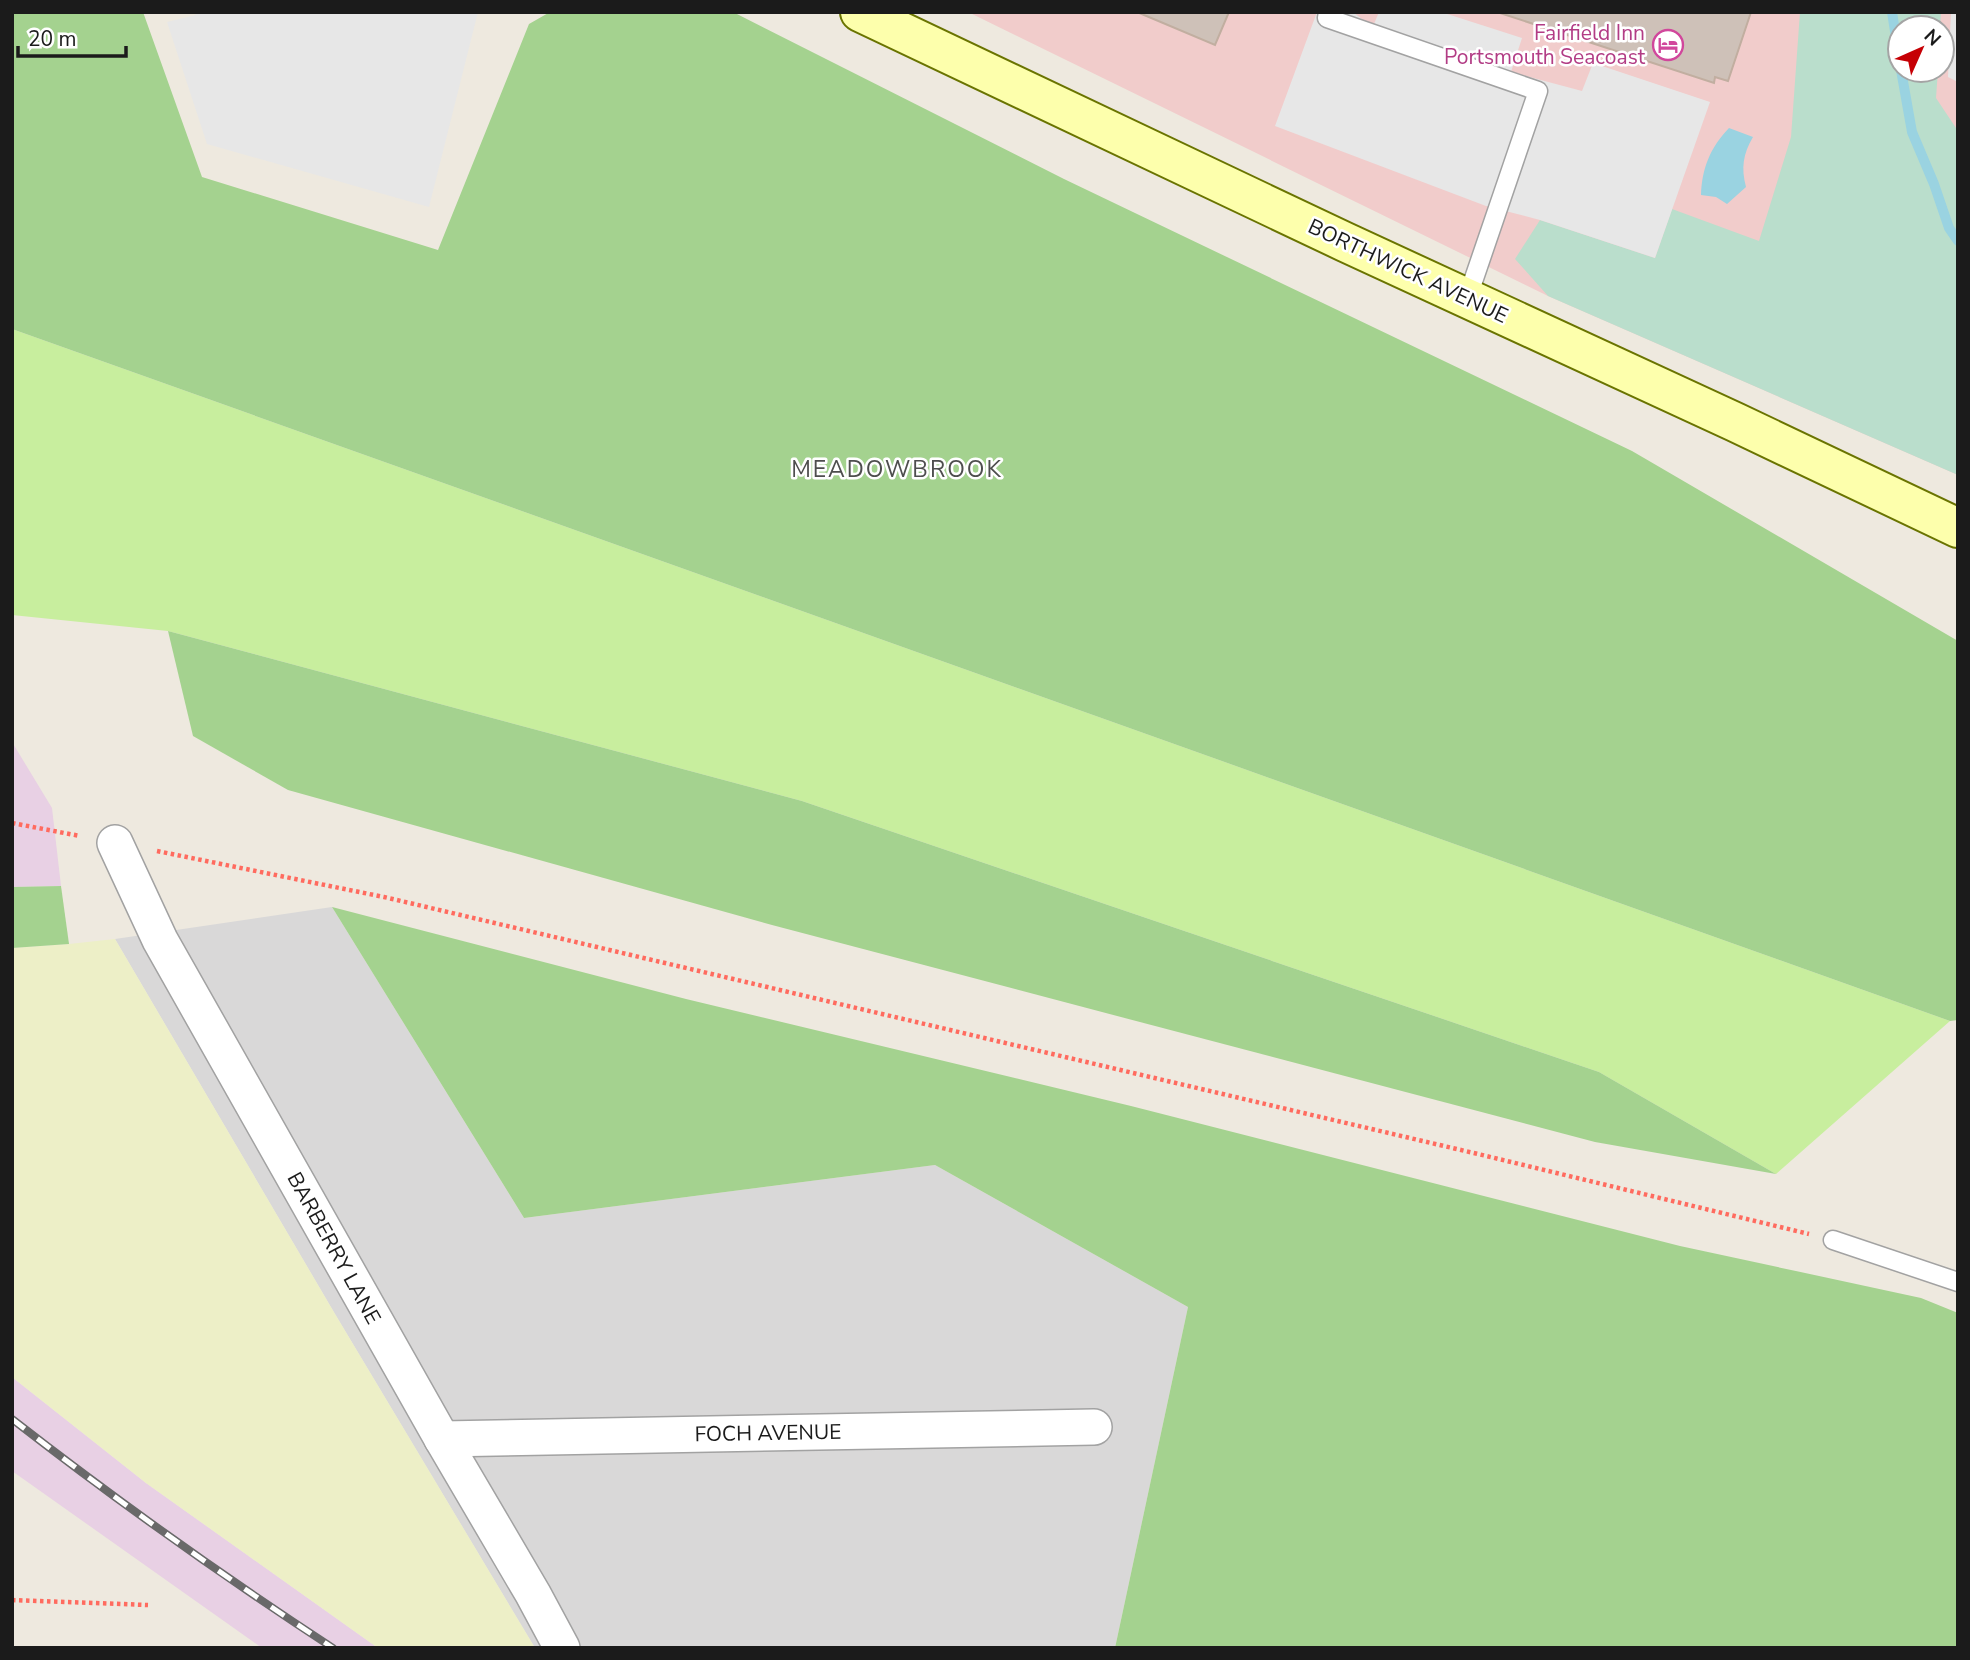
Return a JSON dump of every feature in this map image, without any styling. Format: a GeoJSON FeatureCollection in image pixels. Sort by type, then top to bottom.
{"type":"FeatureCollection","features":[{"type":"Feature","properties":{"kind":"street","name":"BORTHWICK AVENUE"},"geometry":{"type":"LineString","coordinates":[[860,12],[1958,528]]}},
{"type":"Feature","properties":{"kind":"street","name":"BARBERRY LANE"},"geometry":{"type":"LineString","coordinates":[[115,843],[160,940],[562,1648]]}},
{"type":"Feature","properties":{"kind":"street","name":"FOCH AVENUE"},"geometry":{"type":"LineString","coordinates":[[442,1439],[1094,1427]]}},
{"type":"Feature","properties":{"kind":"lane"},"geometry":{"type":"LineString","coordinates":[[1328,12],[1326,18],[1538,91],[1467,299]]}},
{"type":"Feature","properties":{"kind":"lane"},"geometry":{"type":"LineString","coordinates":[[1833,1240],[1958,1282]]}},
{"type":"Feature","properties":{"kind":"path"},"geometry":{"type":"LineString","coordinates":[[12,823],[384,897],[1833,1240]]}},
{"type":"Feature","properties":{"kind":"path"},"geometry":{"type":"LineString","coordinates":[[12,1600],[148,1605]]}},
{"type":"Feature","properties":{"kind":"shaded area"},"geometry":{"type":"Polygon","coordinates":[[[195,12],[478,12],[429,207],[207,144],[167,22],[196,15],[195,12]]]}},
{"type":"Feature","properties":{"kind":"shaded area"},"geometry":{"type":"Polygon","coordinates":[[[968,12],[1958,12],[1958,475],[1548,296],[968,12]]]}},
{"type":"Feature","properties":{"kind":"shaded area"},"geometry":{"type":"Polygon","coordinates":[[[1317,12],[1353,12],[1374,24],[1379,12],[1441,12],[1522,38],[1511,72],[1582,91],[1593,63],[1710,102],[1655,258],[1540,220],[1486,206],[1275,126],[1317,12]]]}},
{"type":"Feature","properties":{"kind":"shaded area"},"geometry":{"type":"Polygon","coordinates":[[[1958,12],[1958,82],[1956,14],[1951,14],[1958,12]]]}},
{"type":"Feature","properties":{"kind":"shaded area"},"geometry":{"type":"Polygon","coordinates":[[[12,742],[52,808],[61,886],[12,887],[12,742]]]}},
{"type":"Feature","properties":{"kind":"shaded area"},"geometry":{"type":"Polygon","coordinates":[[[332,907],[524,1218],[935,1165],[1188,1307],[1115,1648],[535,1648],[115,939],[332,907]]]}},
{"type":"Feature","properties":{"kind":"shaded area"},"geometry":{"type":"Polygon","coordinates":[[[12,1377],[146,1483],[378,1648],[262,1648],[12,1471],[12,1377]]]}},
{"type":"Feature","properties":{"kind":"green space"},"geometry":{"type":"Polygon","coordinates":[[[12,12],[143,12],[202,177],[438,250],[529,24],[550,12],[733,12],[1064,179],[1632,451],[1958,641],[1958,1020],[1950,1021],[12,329],[12,12]]]}},
{"type":"Feature","properties":{"kind":"green space"},"geometry":{"type":"Polygon","coordinates":[[[1800,12],[1941,12],[1886,14],[1886,84],[1937,84],[1936,98],[1958,131],[1958,475],[1548,296],[1515,259],[1540,220],[1655,258],[1672,209],[1759,241],[1791,137],[1800,12]]]}},
{"type":"Feature","properties":{"kind":"green space"},"geometry":{"type":"Polygon","coordinates":[[[12,329],[1950,1021],[1776,1174],[1599,1072],[802,801],[168,631],[12,615],[12,329]]]}},
{"type":"Feature","properties":{"kind":"green space"},"geometry":{"type":"Polygon","coordinates":[[[168,631],[802,801],[1599,1072],[1776,1174],[1595,1142],[772,925],[288,790],[193,736],[168,631]]]}},
{"type":"Feature","properties":{"kind":"green space"},"geometry":{"type":"Polygon","coordinates":[[[61,886],[69,944],[12,948],[12,887],[61,886]]]}},
{"type":"Feature","properties":{"kind":"green space"},"geometry":{"type":"Polygon","coordinates":[[[332,907],[686,999],[1131,1106],[1680,1246],[1921,1298],[1958,1313],[1958,1648],[1115,1648],[1188,1307],[935,1165],[524,1218],[332,907]]]}},
{"type":"Feature","properties":{"kind":"green space"},"geometry":{"type":"Polygon","coordinates":[[[115,939],[535,1648],[378,1648],[146,1483],[12,1377],[12,948],[115,939]]]}},
{"type":"Feature","properties":{"kind":"water"},"geometry":{"type":"Polygon","coordinates":[[[1729,128],[1753,137],[1744,161],[1746,187],[1727,204],[1716,197],[1701,195],[1708,159],[1729,128]]]}},
{"type":"Feature","properties":{"kind":"building"},"geometry":{"type":"Polygon","coordinates":[[[1137,12],[1229,12],[1215,45],[1137,12]]]}},
{"type":"Feature","properties":{"kind":"building","name":"Fairfield Inn Portsmouth Seacoast"},"geometry":{"type":"Polygon","coordinates":[[[1497,12],[1751,12],[1728,81],[1715,77],[1714,83],[1497,12]]]}},
{"type":"Feature","properties":{"kind":"waterway"},"geometry":{"type":"LineString","coordinates":[[1903,84],[1912,132],[1949,228],[1958,241]]}},
{"type":"Feature","properties":{"kind":"railway"},"geometry":{"type":"LineString","coordinates":[[12,1419],[170,1537],[333,1648]]}},
{"type":"Feature","properties":{"kind":"place","name":"Fairfield Inn Portsmouth Seacoast"},"geometry":{"type":"Point","coordinates":[1668,45]}},
{"type":"Feature","properties":{"kind":"district","name":"MEADOWBROOK"},"geometry":{"type":"Point","coordinates":[897,469]}}]}
